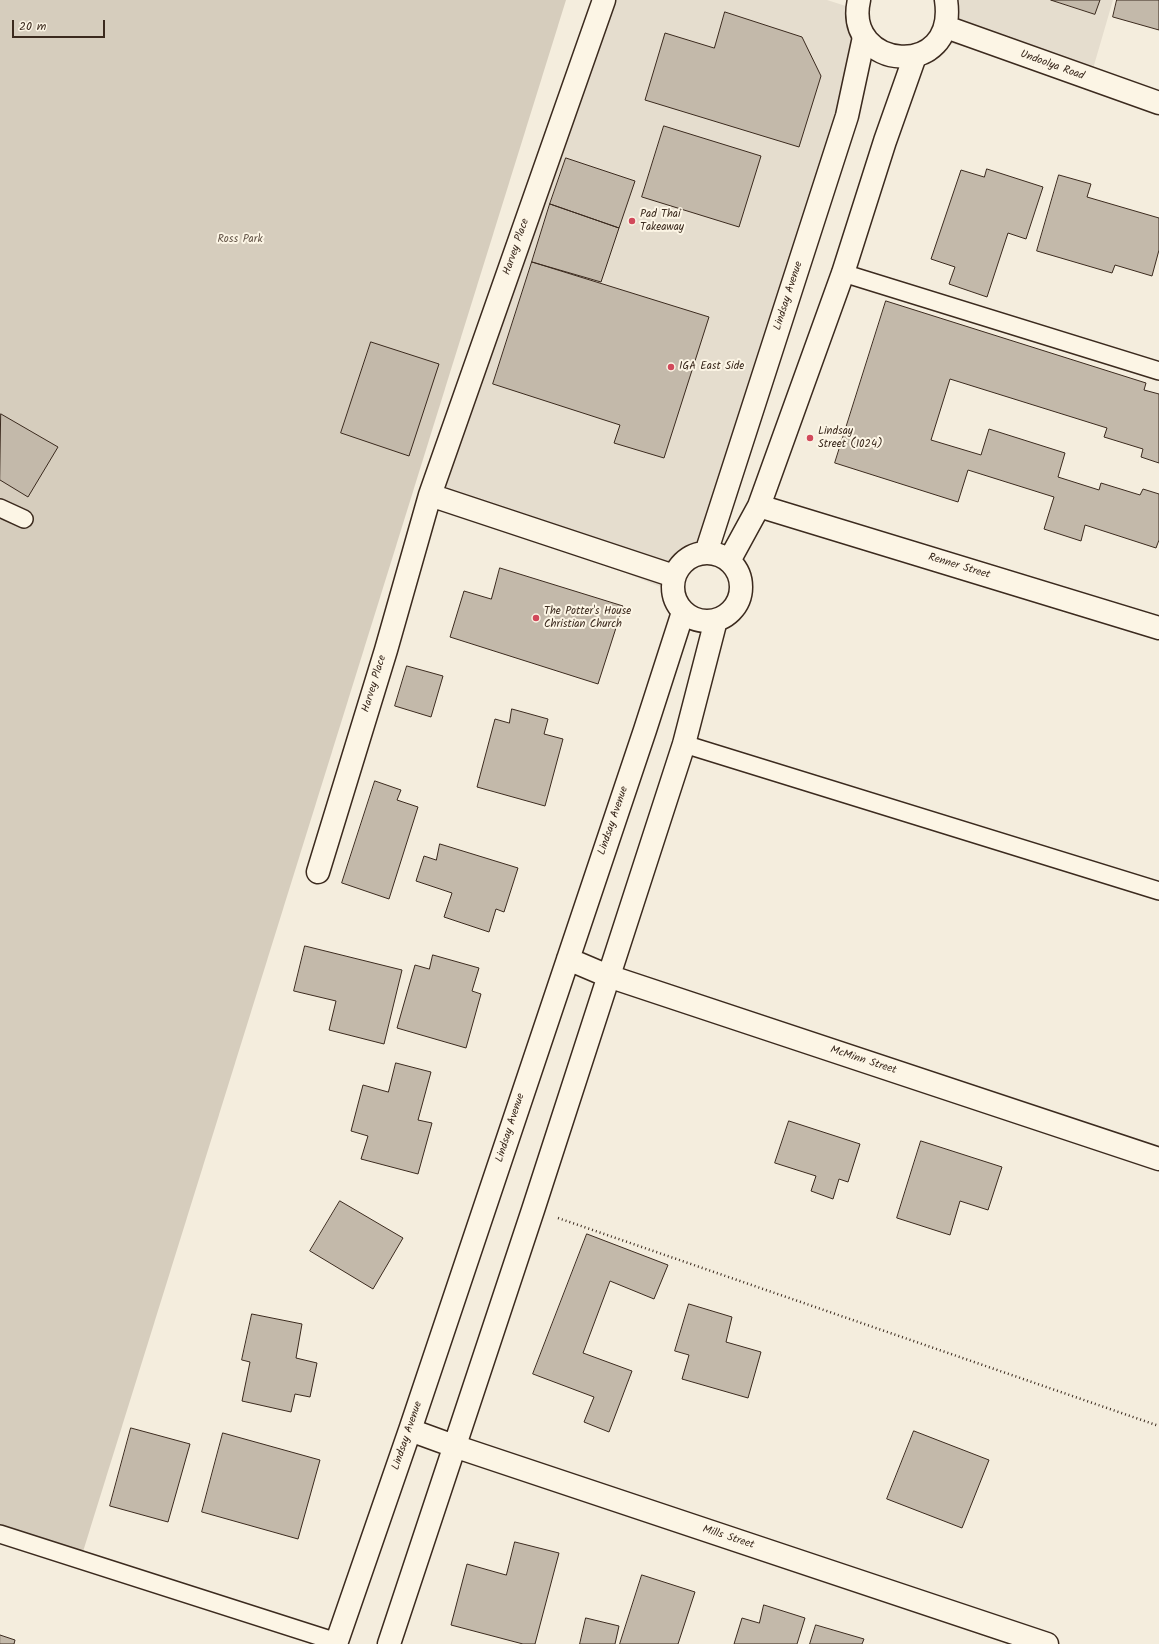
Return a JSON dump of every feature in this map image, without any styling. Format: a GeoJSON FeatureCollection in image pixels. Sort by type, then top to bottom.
{"type":"FeatureCollection","features":[{"type":"Feature","properties":{"kind":"street","name":"Harvey Place"},"geometry":{"type":"LineString","coordinates":[[318,872],[386,650],[430,495],[604,0]]}},
{"type":"Feature","properties":{"kind":"street"},"geometry":{"type":"LineString","coordinates":[[859,0],[857,9],[858,24],[864,37],[874,48],[887,55],[901,57],[915,56],[928,50],[939,40],[946,27],[948,13],[946,0]]}},
{"type":"Feature","properties":{"kind":"street","name":"Undoolya Road"},"geometry":{"type":"LineString","coordinates":[[946,27],[1159,103]]}},
{"type":"Feature","properties":{"kind":"street","name":"Lindsay Avenue"},"geometry":{"type":"LineString","coordinates":[[706,552],[847,116],[864,37]]}},
{"type":"Feature","properties":{"kind":"street"},"geometry":{"type":"LineString","coordinates":[[729,561],[759,506],[843,273],[885,141],[915,56]]}},
{"type":"Feature","properties":{"kind":"street"},"geometry":{"type":"LineString","coordinates":[[430,495],[674,576]]}},
{"type":"Feature","properties":{"kind":"street","name":"Renner Street"},"geometry":{"type":"LineString","coordinates":[[759,506],[1159,628]]}},
{"type":"Feature","properties":{"kind":"street"},"geometry":{"type":"LineString","coordinates":[[706,552],[729,561],[736,569],[740,579],[741,589],[739,599],[726,616],[716,620],[704,622],[683,612],[676,603],[673,592],[674,576],[682,563],[688,557],[706,552]]}},
{"type":"Feature","properties":{"kind":"street","name":"Lindsay Avenue"},"geometry":{"type":"LineString","coordinates":[[337,1643],[645,730],[683,612]]}},
{"type":"Feature","properties":{"kind":"street"},"geometry":{"type":"LineString","coordinates":[[389,1644],[533,1210],[684,744],[716,620]]}},
{"type":"Feature","properties":{"kind":"street","name":"McMinn Street"},"geometry":{"type":"LineString","coordinates":[[568,959],[608,976],[1159,1159]]}},
{"type":"Feature","properties":{"kind":"street","name":"Mills Street"},"geometry":{"type":"LineString","coordinates":[[410,1430],[1047,1644]]}},
{"type":"Feature","properties":{"kind":"lane"},"geometry":{"type":"LineString","coordinates":[[843,273],[1159,371]]}},
{"type":"Feature","properties":{"kind":"lane"},"geometry":{"type":"LineString","coordinates":[[0,508],[24,519]]}},
{"type":"Feature","properties":{"kind":"lane"},"geometry":{"type":"LineString","coordinates":[[684,744],[1159,891]]}},
{"type":"Feature","properties":{"kind":"lane"},"geometry":{"type":"LineString","coordinates":[[0,1534],[337,1643]]}},
{"type":"Feature","properties":{"kind":"path"},"geometry":{"type":"LineString","coordinates":[[533,1210],[1159,1426]]}},
{"type":"Feature","properties":{"kind":"shaded area"},"geometry":{"type":"Polygon","coordinates":[[[604,0],[827,0],[852,8],[849,22],[851,37],[857,50],[697,554],[689,557],[681,563],[671,591],[430,495],[604,0]]]}},
{"type":"Feature","properties":{"kind":"shaded area"},"geometry":{"type":"Polygon","coordinates":[[[933,0],[1113,0],[1090,79],[938,40],[938,12],[933,0]]]}},
{"type":"Feature","properties":{"kind":"green space","name":"Ross Park"},"geometry":{"type":"Polygon","coordinates":[[[0,0],[566,0],[81,1558],[0,1532],[0,0]]]}},
{"type":"Feature","properties":{"kind":"building"},"geometry":{"type":"Polygon","coordinates":[[[1051,0],[1100,0],[1095,14],[1051,0]]]}},
{"type":"Feature","properties":{"kind":"building"},"geometry":{"type":"Polygon","coordinates":[[[1117,0],[1159,0],[1159,30],[1113,17],[1117,0]]]}},
{"type":"Feature","properties":{"kind":"building"},"geometry":{"type":"Polygon","coordinates":[[[725,12],[802,37],[821,76],[799,147],[645,100],[665,33],[714,48],[725,12]]]}},
{"type":"Feature","properties":{"kind":"building"},"geometry":{"type":"Polygon","coordinates":[[[664,126],[761,156],[739,227],[642,197],[664,126]]]}},
{"type":"Feature","properties":{"kind":"building"},"geometry":{"type":"Polygon","coordinates":[[[566,158],[635,181],[619,228],[550,204],[566,158]]]}},
{"type":"Feature","properties":{"kind":"building"},"geometry":{"type":"Polygon","coordinates":[[[987,169],[1043,187],[1026,239],[1008,233],[987,297],[949,284],[955,267],[931,259],[961,170],[984,177],[987,169]]]}},
{"type":"Feature","properties":{"kind":"building"},"geometry":{"type":"Polygon","coordinates":[[[1059,175],[1091,184],[1087,197],[1159,218],[1159,250],[1152,276],[1115,265],[1112,273],[1037,251],[1059,175]]]}},
{"type":"Feature","properties":{"kind":"building"},"geometry":{"type":"Polygon","coordinates":[[[550,204],[619,228],[601,282],[532,262],[550,204]]]}},
{"type":"Feature","properties":{"kind":"building"},"geometry":{"type":"Polygon","coordinates":[[[532,262],[709,317],[664,458],[614,443],[620,425],[493,384],[532,262]]]}},
{"type":"Feature","properties":{"kind":"building"},"geometry":{"type":"Polygon","coordinates":[[[886,301],[1146,383],[1144,390],[1159,394],[1159,463],[1141,457],[1143,449],[1104,437],[1107,428],[950,379],[931,440],[981,455],[989,429],[1065,453],[1058,477],[1099,490],[1101,483],[1140,495],[1143,489],[1159,494],[1159,540],[1156,548],[1085,525],[1081,541],[1044,529],[1054,497],[968,470],[958,502],[835,463],[886,301]]]}},
{"type":"Feature","properties":{"kind":"building"},"geometry":{"type":"Polygon","coordinates":[[[371,342],[439,364],[409,456],[341,433],[371,342]]]}},
{"type":"Feature","properties":{"kind":"building"},"geometry":{"type":"Polygon","coordinates":[[[1,414],[58,447],[28,497],[0,480],[1,414]]]}},
{"type":"Feature","properties":{"kind":"building"},"geometry":{"type":"Polygon","coordinates":[[[500,568],[623,606],[598,684],[450,637],[464,591],[491,599],[500,568]]]}},
{"type":"Feature","properties":{"kind":"building"},"geometry":{"type":"Polygon","coordinates":[[[407,666],[443,676],[431,717],[395,706],[407,666]]]}},
{"type":"Feature","properties":{"kind":"building"},"geometry":{"type":"Polygon","coordinates":[[[512,709],[548,719],[544,734],[563,739],[545,806],[477,787],[495,719],[509,723],[512,709]]]}},
{"type":"Feature","properties":{"kind":"building"},"geometry":{"type":"Polygon","coordinates":[[[375,781],[401,790],[397,800],[418,807],[389,899],[342,883],[375,781]]]}},
{"type":"Feature","properties":{"kind":"building"},"geometry":{"type":"Polygon","coordinates":[[[440,844],[518,868],[504,912],[496,909],[489,932],[444,917],[452,893],[416,881],[424,856],[436,860],[440,844]]]}},
{"type":"Feature","properties":{"kind":"building"},"geometry":{"type":"Polygon","coordinates":[[[305,946],[402,970],[384,1044],[329,1030],[336,1001],[294,991],[305,946]]]}},
{"type":"Feature","properties":{"kind":"building"},"geometry":{"type":"Polygon","coordinates":[[[433,955],[479,968],[472,991],[481,994],[466,1048],[397,1028],[415,965],[429,969],[433,955]]]}},
{"type":"Feature","properties":{"kind":"building"},"geometry":{"type":"Polygon","coordinates":[[[396,1063],[431,1072],[418,1120],[432,1123],[418,1174],[361,1159],[368,1136],[351,1131],[363,1085],[388,1092],[396,1063]]]}},
{"type":"Feature","properties":{"kind":"building"},"geometry":{"type":"Polygon","coordinates":[[[789,1121],[860,1144],[848,1182],[839,1179],[833,1199],[811,1191],[816,1176],[775,1163],[789,1121]]]}},
{"type":"Feature","properties":{"kind":"building"},"geometry":{"type":"Polygon","coordinates":[[[921,1141],[1002,1167],[988,1210],[960,1201],[950,1235],[897,1218],[921,1141]]]}},
{"type":"Feature","properties":{"kind":"building"},"geometry":{"type":"Polygon","coordinates":[[[340,1201],[403,1238],[373,1289],[310,1251],[340,1201]]]}},
{"type":"Feature","properties":{"kind":"building"},"geometry":{"type":"Polygon","coordinates":[[[587,1234],[668,1265],[654,1299],[610,1281],[583,1353],[632,1371],[609,1432],[584,1422],[594,1397],[533,1374],[587,1234]]]}},
{"type":"Feature","properties":{"kind":"building"},"geometry":{"type":"Polygon","coordinates":[[[689,1304],[732,1317],[726,1342],[761,1352],[748,1398],[682,1379],[689,1355],[675,1351],[689,1304]]]}},
{"type":"Feature","properties":{"kind":"building"},"geometry":{"type":"Polygon","coordinates":[[[252,1314],[302,1324],[296,1358],[317,1363],[310,1397],[295,1394],[291,1412],[242,1401],[250,1362],[242,1360],[252,1314]]]}},
{"type":"Feature","properties":{"kind":"building"},"geometry":{"type":"Polygon","coordinates":[[[131,1428],[190,1444],[168,1522],[110,1506],[131,1428]]]}},
{"type":"Feature","properties":{"kind":"building"},"geometry":{"type":"Polygon","coordinates":[[[914,1431],[989,1460],[962,1528],[887,1499],[914,1431]]]}},
{"type":"Feature","properties":{"kind":"building"},"geometry":{"type":"Polygon","coordinates":[[[223,1433],[320,1460],[298,1539],[202,1512],[223,1433]]]}},
{"type":"Feature","properties":{"kind":"building"},"geometry":{"type":"Polygon","coordinates":[[[515,1542],[559,1553],[535,1644],[523,1644],[451,1625],[467,1564],[506,1575],[515,1542]]]}},
{"type":"Feature","properties":{"kind":"building"},"geometry":{"type":"Polygon","coordinates":[[[642,1575],[695,1592],[678,1644],[620,1644],[642,1575]]]}},
{"type":"Feature","properties":{"kind":"building"},"geometry":{"type":"Polygon","coordinates":[[[764,1605],[805,1618],[797,1644],[734,1644],[742,1618],[759,1623],[764,1605]]]}},
{"type":"Feature","properties":{"kind":"building"},"geometry":{"type":"Polygon","coordinates":[[[586,1618],[619,1626],[615,1644],[580,1644],[586,1618]]]}},
{"type":"Feature","properties":{"kind":"building"},"geometry":{"type":"Polygon","coordinates":[[[816,1625],[864,1639],[862,1644],[810,1644],[816,1625]]]}},
{"type":"Feature","properties":{"kind":"building"},"geometry":{"type":"Polygon","coordinates":[[[0,1635],[15,1640],[14,1644],[0,1644],[0,1635]]]}},
{"type":"Feature","properties":{"kind":"place","name":"Pad Thai Takeaway"},"geometry":{"type":"Point","coordinates":[632,221]}},
{"type":"Feature","properties":{"kind":"place","name":"IGA East Side"},"geometry":{"type":"Point","coordinates":[671,367]}},
{"type":"Feature","properties":{"kind":"place","name":"Lindsay Street (1024)"},"geometry":{"type":"Point","coordinates":[810,438]}},
{"type":"Feature","properties":{"kind":"place","name":"The Potter's House Christian Church"},"geometry":{"type":"Point","coordinates":[536,618]}}]}
